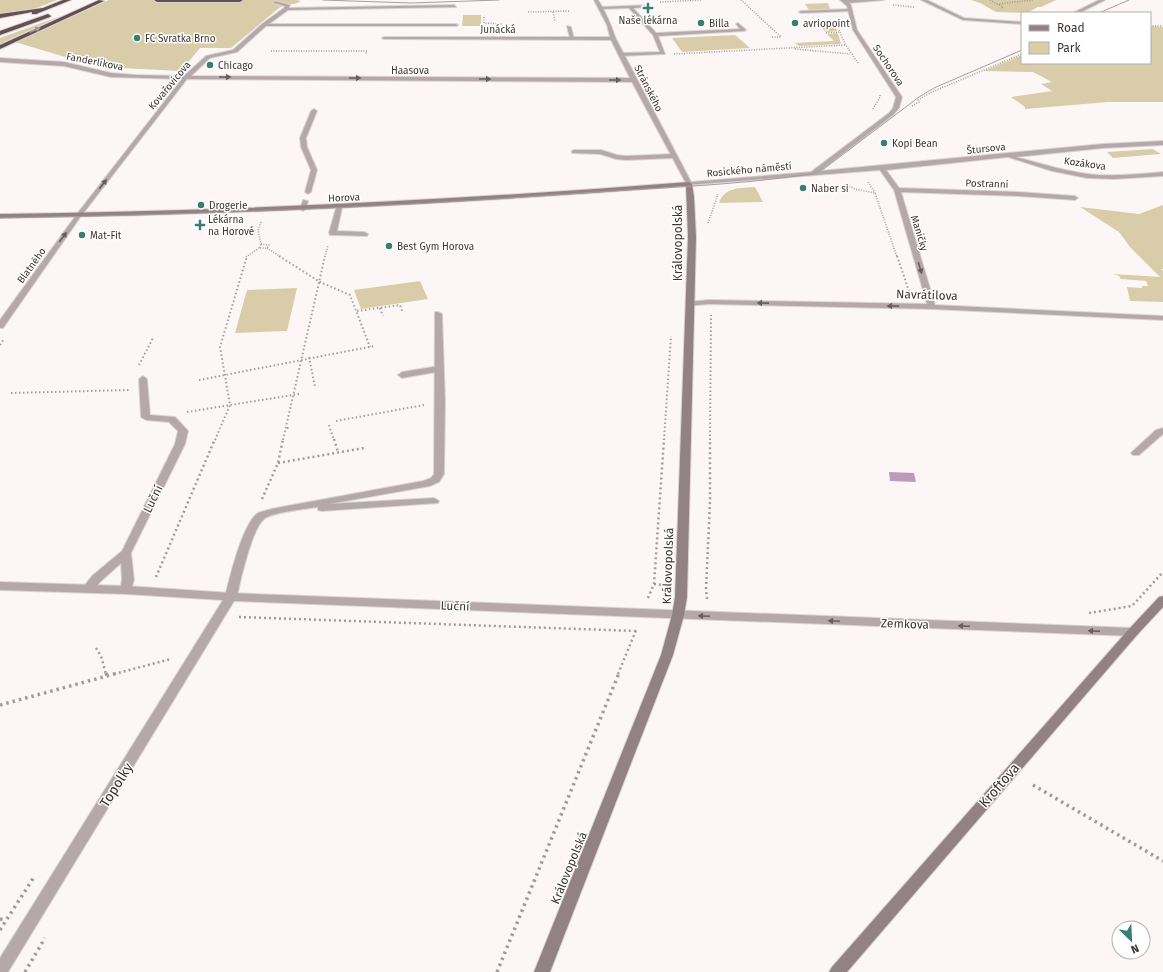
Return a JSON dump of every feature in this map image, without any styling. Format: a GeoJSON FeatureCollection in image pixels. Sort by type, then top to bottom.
{"type":"FeatureCollection","features":[{"type":"Feature","properties":{"kind":"highway"},"geometry":{"type":"LineString","coordinates":[[14,20],[68,0]]}},
{"type":"Feature","properties":{"kind":"highway"},"geometry":{"type":"LineString","coordinates":[[68,8],[90,0]]}},
{"type":"Feature","properties":{"kind":"highway"},"geometry":{"type":"LineString","coordinates":[[157,0],[240,0]]}},
{"type":"Feature","properties":{"kind":"highway"},"geometry":{"type":"LineString","coordinates":[[0,46],[102,1]]}},
{"type":"Feature","properties":{"kind":"highway"},"geometry":{"type":"LineString","coordinates":[[33,22],[86,7]]}},
{"type":"Feature","properties":{"kind":"highway"},"geometry":{"type":"LineString","coordinates":[[0,16],[49,8]]}},
{"type":"Feature","properties":{"kind":"highway"},"geometry":{"type":"LineString","coordinates":[[0,33],[54,14]]}},
{"type":"Feature","properties":{"kind":"street","name":"Stránského"},"geometry":{"type":"LineString","coordinates":[[596,0],[601,8],[621,55],[689,184]]}},
{"type":"Feature","properties":{"kind":"street","name":"Sochorova"},"geometry":{"type":"LineString","coordinates":[[844,1],[882,0]]}},
{"type":"Feature","properties":{"kind":"street"},"geometry":{"type":"LineString","coordinates":[[923,0],[957,17],[967,20],[1021,23]]}},
{"type":"Feature","properties":{"kind":"street"},"geometry":{"type":"LineString","coordinates":[[1077,12],[1103,0]]}},
{"type":"Feature","properties":{"kind":"street","name":"Sochorova"},"geometry":{"type":"LineString","coordinates":[[812,174],[891,114],[899,97],[855,30],[849,5],[844,1]]}},
{"type":"Feature","properties":{"kind":"street"},"geometry":{"type":"LineString","coordinates":[[274,2],[288,5],[286,9],[454,6]]}},
{"type":"Feature","properties":{"kind":"street"},"geometry":{"type":"LineString","coordinates":[[601,8],[648,6]]}},
{"type":"Feature","properties":{"kind":"street"},"geometry":{"type":"LineString","coordinates":[[621,55],[663,53],[655,35],[630,7]]}},
{"type":"Feature","properties":{"kind":"street","name":"Kovařovicova"},"geometry":{"type":"LineString","coordinates":[[79,215],[186,77],[208,57],[235,51],[264,25],[286,9]]}},
{"type":"Feature","properties":{"kind":"street"},"geometry":{"type":"LineString","coordinates":[[801,12],[850,12]]}},
{"type":"Feature","properties":{"kind":"street"},"geometry":{"type":"LineString","coordinates":[[808,14],[850,12]]}},
{"type":"Feature","properties":{"kind":"street"},"geometry":{"type":"LineString","coordinates":[[655,35],[744,30],[738,24]]}},
{"type":"Feature","properties":{"kind":"street"},"geometry":{"type":"LineString","coordinates":[[264,25],[456,25]]}},
{"type":"Feature","properties":{"kind":"street"},"geometry":{"type":"LineString","coordinates":[[569,27],[572,38]]}},
{"type":"Feature","properties":{"kind":"street","name":"Junácká"},"geometry":{"type":"LineString","coordinates":[[384,38],[613,39]]}},
{"type":"Feature","properties":{"kind":"street"},"geometry":{"type":"LineString","coordinates":[[0,64],[2,60]]}},
{"type":"Feature","properties":{"kind":"street","name":"Fanderlíkova"},"geometry":{"type":"LineString","coordinates":[[2,60],[64,64],[111,75],[136,77],[186,77]]}},
{"type":"Feature","properties":{"kind":"street","name":"Haasova"},"geometry":{"type":"LineString","coordinates":[[186,77],[634,80]]}},
{"type":"Feature","properties":{"kind":"street"},"geometry":{"type":"LineString","coordinates":[[308,192],[314,170],[304,147],[303,138],[314,111]]}},
{"type":"Feature","properties":{"kind":"street","name":"Štursova"},"geometry":{"type":"LineString","coordinates":[[812,174],[1103,146],[1163,143]]}},
{"type":"Feature","properties":{"kind":"street"},"geometry":{"type":"LineString","coordinates":[[574,152],[601,152],[616,158],[674,156]]}},
{"type":"Feature","properties":{"kind":"street","name":"Kozákova"},"geometry":{"type":"LineString","coordinates":[[1005,156],[1067,172],[1097,176],[1130,177],[1163,174]]}},
{"type":"Feature","properties":{"kind":"street","name":"Maničky"},"geometry":{"type":"LineString","coordinates":[[882,168],[897,190],[932,307]]}},
{"type":"Feature","properties":{"kind":"street","name":"Rosického náměstí"},"geometry":{"type":"LineString","coordinates":[[689,184],[812,174]]}},
{"type":"Feature","properties":{"kind":"street","name":"Horova"},"geometry":{"type":"LineString","coordinates":[[0,216],[339,208],[689,184]]}},
{"type":"Feature","properties":{"kind":"street","name":"Královopolská"},"geometry":{"type":"LineString","coordinates":[[542,972],[666,655],[678,615],[681,597],[692,236],[691,197],[689,184]]}},
{"type":"Feature","properties":{"kind":"street","name":"Postranní"},"geometry":{"type":"LineString","coordinates":[[897,190],[908,189],[1002,193],[1075,198]]}},
{"type":"Feature","properties":{"kind":"street"},"geometry":{"type":"LineString","coordinates":[[303,209],[305,201]]}},
{"type":"Feature","properties":{"kind":"street"},"geometry":{"type":"LineString","coordinates":[[339,208],[333,233],[364,234]]}},
{"type":"Feature","properties":{"kind":"street","name":"Blatného"},"geometry":{"type":"LineString","coordinates":[[0,326],[79,215]]}},
{"type":"Feature","properties":{"kind":"street","name":"Navrátilova"},"geometry":{"type":"LineString","coordinates":[[690,304],[709,302],[914,306],[1163,318]]}},
{"type":"Feature","properties":{"kind":"street"},"geometry":{"type":"LineString","coordinates":[[231,597],[234,583],[253,526],[261,516],[276,511],[426,484],[435,480],[439,474],[440,402],[438,314]]}},
{"type":"Feature","properties":{"kind":"street"},"geometry":{"type":"LineString","coordinates":[[402,375],[439,369]]}},
{"type":"Feature","properties":{"kind":"street"},"geometry":{"type":"LineString","coordinates":[[143,379],[146,417],[172,419]]}},
{"type":"Feature","properties":{"kind":"street","name":"Luční"},"geometry":{"type":"LineString","coordinates":[[88,589],[96,579],[126,553],[180,444],[184,431],[172,419]]}},
{"type":"Feature","properties":{"kind":"street"},"geometry":{"type":"LineString","coordinates":[[1136,453],[1159,432],[1163,431]]}},
{"type":"Feature","properties":{"kind":"street"},"geometry":{"type":"LineString","coordinates":[[276,511],[434,501]]}},
{"type":"Feature","properties":{"kind":"street"},"geometry":{"type":"LineString","coordinates":[[126,553],[128,580],[126,590]]}},
{"type":"Feature","properties":{"kind":"street","name":"Luční"},"geometry":{"type":"LineString","coordinates":[[0,586],[126,590],[231,597],[678,615]]}},
{"type":"Feature","properties":{"kind":"street","name":"Topolky"},"geometry":{"type":"LineString","coordinates":[[0,972],[231,597]]}},
{"type":"Feature","properties":{"kind":"street","name":"Kroftova"},"geometry":{"type":"LineString","coordinates":[[837,972],[1133,632],[1163,600]]}},
{"type":"Feature","properties":{"kind":"street","name":"Zemkova"},"geometry":{"type":"LineString","coordinates":[[678,615],[1133,632]]}},
{"type":"Feature","properties":{"kind":"path"},"geometry":{"type":"LineString","coordinates":[[741,0],[781,36],[771,37]]}},
{"type":"Feature","properties":{"kind":"path"},"geometry":{"type":"LineString","coordinates":[[990,0],[1002,7],[998,10]]}},
{"type":"Feature","properties":{"kind":"path"},"geometry":{"type":"LineString","coordinates":[[997,4],[1032,0]]}},
{"type":"Feature","properties":{"kind":"path"},"geometry":{"type":"LineString","coordinates":[[891,5],[944,11]]}},
{"type":"Feature","properties":{"kind":"path"},"geometry":{"type":"LineString","coordinates":[[528,12],[569,11]]}},
{"type":"Feature","properties":{"kind":"path"},"geometry":{"type":"LineString","coordinates":[[553,12],[556,24]]}},
{"type":"Feature","properties":{"kind":"path"},"geometry":{"type":"LineString","coordinates":[[1151,26],[1163,26]]}},
{"type":"Feature","properties":{"kind":"path"},"geometry":{"type":"LineString","coordinates":[[826,33],[839,32]]}},
{"type":"Feature","properties":{"kind":"path"},"geometry":{"type":"LineString","coordinates":[[663,53],[680,54],[864,44]]}},
{"type":"Feature","properties":{"kind":"path"},"geometry":{"type":"LineString","coordinates":[[845,45],[850,54],[861,66]]}},
{"type":"Feature","properties":{"kind":"path"},"geometry":{"type":"LineString","coordinates":[[787,48],[850,54]]}},
{"type":"Feature","properties":{"kind":"path"},"geometry":{"type":"LineString","coordinates":[[271,51],[367,51],[366,54]]}},
{"type":"Feature","properties":{"kind":"path"},"geometry":{"type":"LineString","coordinates":[[919,102],[918,100],[932,92],[1021,54]]}},
{"type":"Feature","properties":{"kind":"path"},"geometry":{"type":"LineString","coordinates":[[870,114],[880,98],[879,92]]}},
{"type":"Feature","properties":{"kind":"path"},"geometry":{"type":"LineString","coordinates":[[890,179],[866,179],[875,193],[914,306]]}},
{"type":"Feature","properties":{"kind":"path"},"geometry":{"type":"LineString","coordinates":[[843,181],[855,189],[875,193]]}},
{"type":"Feature","properties":{"kind":"path"},"geometry":{"type":"LineString","coordinates":[[708,231],[708,223],[716,195],[722,192]]}},
{"type":"Feature","properties":{"kind":"path"},"geometry":{"type":"LineString","coordinates":[[156,575],[230,405],[220,347],[246,258],[259,248],[261,244],[258,230],[262,220]]}},
{"type":"Feature","properties":{"kind":"path"},"geometry":{"type":"LineString","coordinates":[[261,516],[257,511],[278,463],[330,237],[333,233]]}},
{"type":"Feature","properties":{"kind":"path"},"geometry":{"type":"LineString","coordinates":[[261,244],[268,245],[267,248],[320,282],[350,295],[370,347]]}},
{"type":"Feature","properties":{"kind":"path"},"geometry":{"type":"LineString","coordinates":[[259,248],[267,248]]}},
{"type":"Feature","properties":{"kind":"path"},"geometry":{"type":"LineString","coordinates":[[708,600],[706,598],[706,589],[710,486],[712,310],[709,302]]}},
{"type":"Feature","properties":{"kind":"path"},"geometry":{"type":"LineString","coordinates":[[357,312],[400,305],[402,311]]}},
{"type":"Feature","properties":{"kind":"path"},"geometry":{"type":"LineString","coordinates":[[380,308],[383,316]]}},
{"type":"Feature","properties":{"kind":"path"},"geometry":{"type":"LineString","coordinates":[[648,598],[654,584],[671,331]]}},
{"type":"Feature","properties":{"kind":"path"},"geometry":{"type":"LineString","coordinates":[[0,345],[4,339]]}},
{"type":"Feature","properties":{"kind":"path"},"geometry":{"type":"LineString","coordinates":[[199,380],[225,376],[302,358],[374,346]]}},
{"type":"Feature","properties":{"kind":"path"},"geometry":{"type":"LineString","coordinates":[[309,357],[315,387]]}},
{"type":"Feature","properties":{"kind":"path"},"geometry":{"type":"LineString","coordinates":[[11,393],[144,390]]}},
{"type":"Feature","properties":{"kind":"path"},"geometry":{"type":"LineString","coordinates":[[172,419],[186,412],[299,394]]}},
{"type":"Feature","properties":{"kind":"path"},"geometry":{"type":"LineString","coordinates":[[336,421],[440,402]]}},
{"type":"Feature","properties":{"kind":"path"},"geometry":{"type":"LineString","coordinates":[[330,425],[338,452]]}},
{"type":"Feature","properties":{"kind":"path"},"geometry":{"type":"LineString","coordinates":[[278,463],[364,448]]}},
{"type":"Feature","properties":{"kind":"path"},"geometry":{"type":"LineString","coordinates":[[1088,613],[1132,606],[1163,572]]}},
{"type":"Feature","properties":{"kind":"path"},"geometry":{"type":"LineString","coordinates":[[234,619],[243,616],[251,616],[636,630],[497,972]]}},
{"type":"Feature","properties":{"kind":"path"},"geometry":{"type":"LineString","coordinates":[[96,648],[101,656],[107,676]]}},
{"type":"Feature","properties":{"kind":"path"},"geometry":{"type":"LineString","coordinates":[[0,705],[172,659]]}},
{"type":"Feature","properties":{"kind":"path"},"geometry":{"type":"LineString","coordinates":[[1033,784],[1163,861]]}},
{"type":"Feature","properties":{"kind":"path"},"geometry":{"type":"LineString","coordinates":[[0,919],[6,920]]}},
{"type":"Feature","properties":{"kind":"path"},"geometry":{"type":"LineString","coordinates":[[24,972],[49,931]]}},
{"type":"Feature","properties":{"kind":"green space"},"geometry":{"type":"Polygon","coordinates":[[[0,0],[57,0],[31,10],[0,15],[0,0]]]}},
{"type":"Feature","properties":{"kind":"green space","name":"FC Svratka Brno"},"geometry":{"type":"Polygon","coordinates":[[[109,0],[301,1],[296,4],[279,8],[231,48],[200,48],[181,71],[99,67],[15,42],[109,0]]]}},
{"type":"Feature","properties":{"kind":"green space"},"geometry":{"type":"Polygon","coordinates":[[[971,0],[1056,0],[1029,12],[1021,13],[996,12],[971,0]]]}},
{"type":"Feature","properties":{"kind":"green space"},"geometry":{"type":"Polygon","coordinates":[[[828,3],[830,9],[809,10],[805,4],[828,3]]]}},
{"type":"Feature","properties":{"kind":"green space"},"geometry":{"type":"Polygon","coordinates":[[[463,15],[481,15],[481,26],[462,26],[463,15]]]}},
{"type":"Feature","properties":{"kind":"green space"},"geometry":{"type":"Polygon","coordinates":[[[61,16],[0,44],[0,38],[61,16]]]}},
{"type":"Feature","properties":{"kind":"green space"},"geometry":{"type":"Polygon","coordinates":[[[829,20],[830,26],[835,26],[837,31],[826,32],[815,21],[829,20]]]}},
{"type":"Feature","properties":{"kind":"green space"},"geometry":{"type":"Polygon","coordinates":[[[1151,26],[1163,27],[1163,102],[1108,102],[1025,109],[1025,107],[1011,97],[1052,91],[1041,84],[1052,82],[1033,72],[984,71],[1021,55],[1021,64],[1151,64],[1151,26]]]}},
{"type":"Feature","properties":{"kind":"green space"},"geometry":{"type":"Polygon","coordinates":[[[827,34],[838,34],[841,44],[799,46],[795,43],[834,41],[827,34]]]}},
{"type":"Feature","properties":{"kind":"green space"},"geometry":{"type":"Polygon","coordinates":[[[735,35],[750,48],[682,52],[672,38],[735,35]]]}},
{"type":"Feature","properties":{"kind":"green space"},"geometry":{"type":"Polygon","coordinates":[[[1153,149],[1161,154],[1113,158],[1107,152],[1153,149]]]}},
{"type":"Feature","properties":{"kind":"green space"},"geometry":{"type":"Polygon","coordinates":[[[755,187],[763,202],[719,203],[725,194],[733,189],[755,187]]]}},
{"type":"Feature","properties":{"kind":"green space"},"geometry":{"type":"Polygon","coordinates":[[[1163,205],[1163,269],[1161,269],[1163,271],[1163,302],[1130,301],[1127,287],[1142,288],[1142,286],[1148,286],[1146,281],[1121,279],[1119,276],[1113,274],[1160,277],[1130,247],[1119,232],[1080,207],[1139,214],[1163,205]]]}},
{"type":"Feature","properties":{"kind":"green space"},"geometry":{"type":"Polygon","coordinates":[[[420,281],[428,299],[361,309],[354,290],[420,281]]]}},
{"type":"Feature","properties":{"kind":"green space"},"geometry":{"type":"Polygon","coordinates":[[[297,288],[287,331],[235,333],[247,290],[297,288]]]}},
{"type":"Feature","properties":{"kind":"shaded area"},"geometry":{"type":"Polygon","coordinates":[[[889,472],[914,473],[916,482],[890,481],[889,472]]]}},
{"type":"Feature","properties":{"kind":"tram line"},"geometry":{"type":"LineString","coordinates":[[323,0],[411,3],[499,0]]}},
{"type":"Feature","properties":{"kind":"tram line"},"geometry":{"type":"LineString","coordinates":[[1101,12],[1129,0]]}},
{"type":"Feature","properties":{"kind":"tram line"},"geometry":{"type":"LineString","coordinates":[[0,218],[213,213],[355,207],[721,184],[812,174],[825,168],[919,97],[934,88],[1021,50]]}},
{"type":"Feature","properties":{"kind":"place","name":"Naše lékárna"},"geometry":{"type":"Point","coordinates":[648,8]}},
{"type":"Feature","properties":{"kind":"place","name":"Billa"},"geometry":{"type":"Point","coordinates":[701,23]}},
{"type":"Feature","properties":{"kind":"place","name":"avriopoint"},"geometry":{"type":"Point","coordinates":[795,23]}},
{"type":"Feature","properties":{"kind":"place","name":"FC Svratka Brno"},"geometry":{"type":"Point","coordinates":[137,38]}},
{"type":"Feature","properties":{"kind":"place","name":"Chicago"},"geometry":{"type":"Point","coordinates":[210,65]}},
{"type":"Feature","properties":{"kind":"place","name":"Kopi Bean"},"geometry":{"type":"Point","coordinates":[884,143]}},
{"type":"Feature","properties":{"kind":"place","name":"Naber si"},"geometry":{"type":"Point","coordinates":[803,188]}},
{"type":"Feature","properties":{"kind":"place","name":"Drogerie"},"geometry":{"type":"Point","coordinates":[201,205]}},
{"type":"Feature","properties":{"kind":"place","name":"Lékárna na Horové"},"geometry":{"type":"Point","coordinates":[200,225]}},
{"type":"Feature","properties":{"kind":"place","name":"Mat-Fit"},"geometry":{"type":"Point","coordinates":[82,235]}},
{"type":"Feature","properties":{"kind":"place","name":"Best Gym Horova"},"geometry":{"type":"Point","coordinates":[389,246]}}]}
